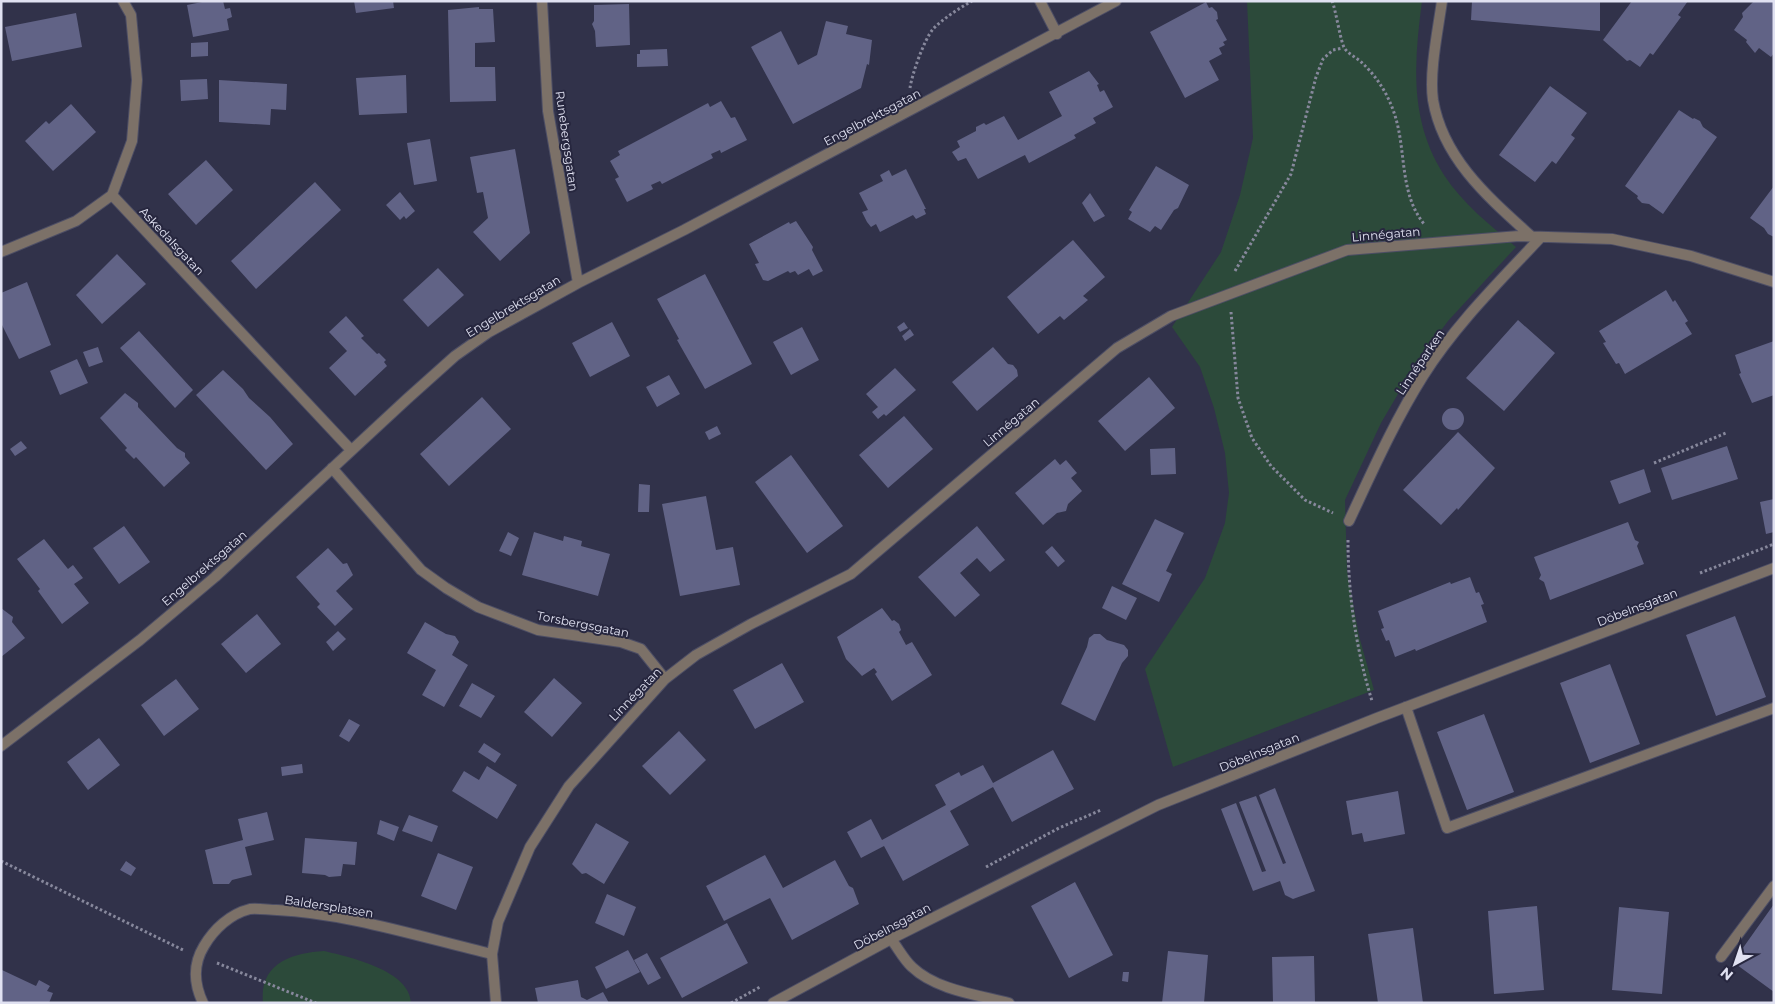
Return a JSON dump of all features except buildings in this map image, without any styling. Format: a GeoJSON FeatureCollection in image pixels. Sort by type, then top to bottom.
{"type":"FeatureCollection","features":[{"type":"Feature","properties":{"kind":"street"},"geometry":{"type":"LineString","coordinates":[[1,252],[76,222],[112,195],[132,141],[137,80],[131,15],[123,1]]}},
{"type":"Feature","properties":{"kind":"street","name":"Runebergsgatan"},"geometry":{"type":"LineString","coordinates":[[542,1],[548,111],[578,283]]}},
{"type":"Feature","properties":{"kind":"street"},"geometry":{"type":"LineString","coordinates":[[1040,1],[1057,34]]}},
{"type":"Feature","properties":{"kind":"street","name":"Engelbrektsgatan"},"geometry":{"type":"LineString","coordinates":[[1,746],[140,640],[193,596],[455,356],[488,332],[578,283],[684,230],[1057,34],[1116,1]]}},
{"type":"Feature","properties":{"kind":"street"},"geometry":{"type":"LineString","coordinates":[[1442,1],[1434,57],[1433,99],[1446,142],[1472,180],[1536,237]]}},
{"type":"Feature","properties":{"kind":"street","name":"Askedalsgatan"},"geometry":{"type":"LineString","coordinates":[[112,195],[351,450]]}},
{"type":"Feature","properties":{"kind":"street","name":"Linnégatan"},"geometry":{"type":"LineString","coordinates":[[496,1003],[492,954],[498,922],[530,847],[554,808],[607,742],[665,679],[696,655],[851,574],[1117,348],[1172,316],[1347,250],[1442,242],[1536,237],[1612,239],[1692,256],[1774,282]]}},
{"type":"Feature","properties":{"kind":"street","name":"Linnéparken"},"geometry":{"type":"LineString","coordinates":[[1349,521],[1389,435],[1424,375],[1464,319],[1536,237]]}},
{"type":"Feature","properties":{"kind":"street","name":"Torsbergsgatan"},"geometry":{"type":"LineString","coordinates":[[332,468],[421,570],[446,588],[478,607],[538,630],[621,642],[640,649],[665,679]]}},
{"type":"Feature","properties":{"kind":"street","name":"Döbelnsgatan"},"geometry":{"type":"LineString","coordinates":[[773,1003],[891,939],[1158,806],[1377,718],[1774,568]]}},
{"type":"Feature","properties":{"kind":"street"},"geometry":{"type":"LineString","coordinates":[[1406,707],[1447,828],[1774,708]]}},
{"type":"Feature","properties":{"kind":"street"},"geometry":{"type":"LineString","coordinates":[[1721,957],[1774,886]]}},
{"type":"Feature","properties":{"kind":"street","name":"Baldersplatsen"},"geometry":{"type":"LineString","coordinates":[[203,1003],[195,987],[197,956],[209,937],[224,921],[251,909],[295,911],[353,921],[492,954]]}},
{"type":"Feature","properties":{"kind":"street"},"geometry":{"type":"LineString","coordinates":[[891,939],[912,968],[934,981],[954,989],[1009,1003]]}},
{"type":"Feature","properties":{"kind":"path"},"geometry":{"type":"LineString","coordinates":[[907,112],[912,76],[932,30],[958,9],[972,1]]}},
{"type":"Feature","properties":{"kind":"path"},"geometry":{"type":"LineString","coordinates":[[1332,1],[1343,48],[1361,62],[1380,83],[1396,117],[1403,151],[1407,189],[1414,211],[1442,242]]}},
{"type":"Feature","properties":{"kind":"path"},"geometry":{"type":"LineString","coordinates":[[1654,463],[1726,433]]}},
{"type":"Feature","properties":{"kind":"path"},"geometry":{"type":"LineString","coordinates":[[1349,521],[1351,600],[1364,674],[1377,718]]}},
{"type":"Feature","properties":{"kind":"path"},"geometry":{"type":"LineString","coordinates":[[1,861],[197,956],[253,976],[316,1003]]}},
{"type":"Feature","properties":{"kind":"green space"},"geometry":{"type":"Polygon","coordinates":[[[1247,1],[1422,1],[1417,47],[1417,91],[1425,133],[1433,154],[1444,175],[1459,195],[1477,214],[1516,247],[1448,321],[1412,370],[1381,423],[1345,500],[1347,571],[1359,636],[1374,690],[1173,767],[1145,669],[1205,578],[1225,523],[1229,493],[1225,453],[1214,408],[1200,367],[1172,327],[1221,252],[1240,195],[1253,138],[1247,1]]]}},
{"type":"Feature","properties":{"kind":"green space"},"geometry":{"type":"Polygon","coordinates":[[[324,951],[362,961],[390,974],[408,992],[411,1003],[263,1003],[263,989],[266,978],[272,969],[280,963],[300,954],[324,951]]]}}]}
